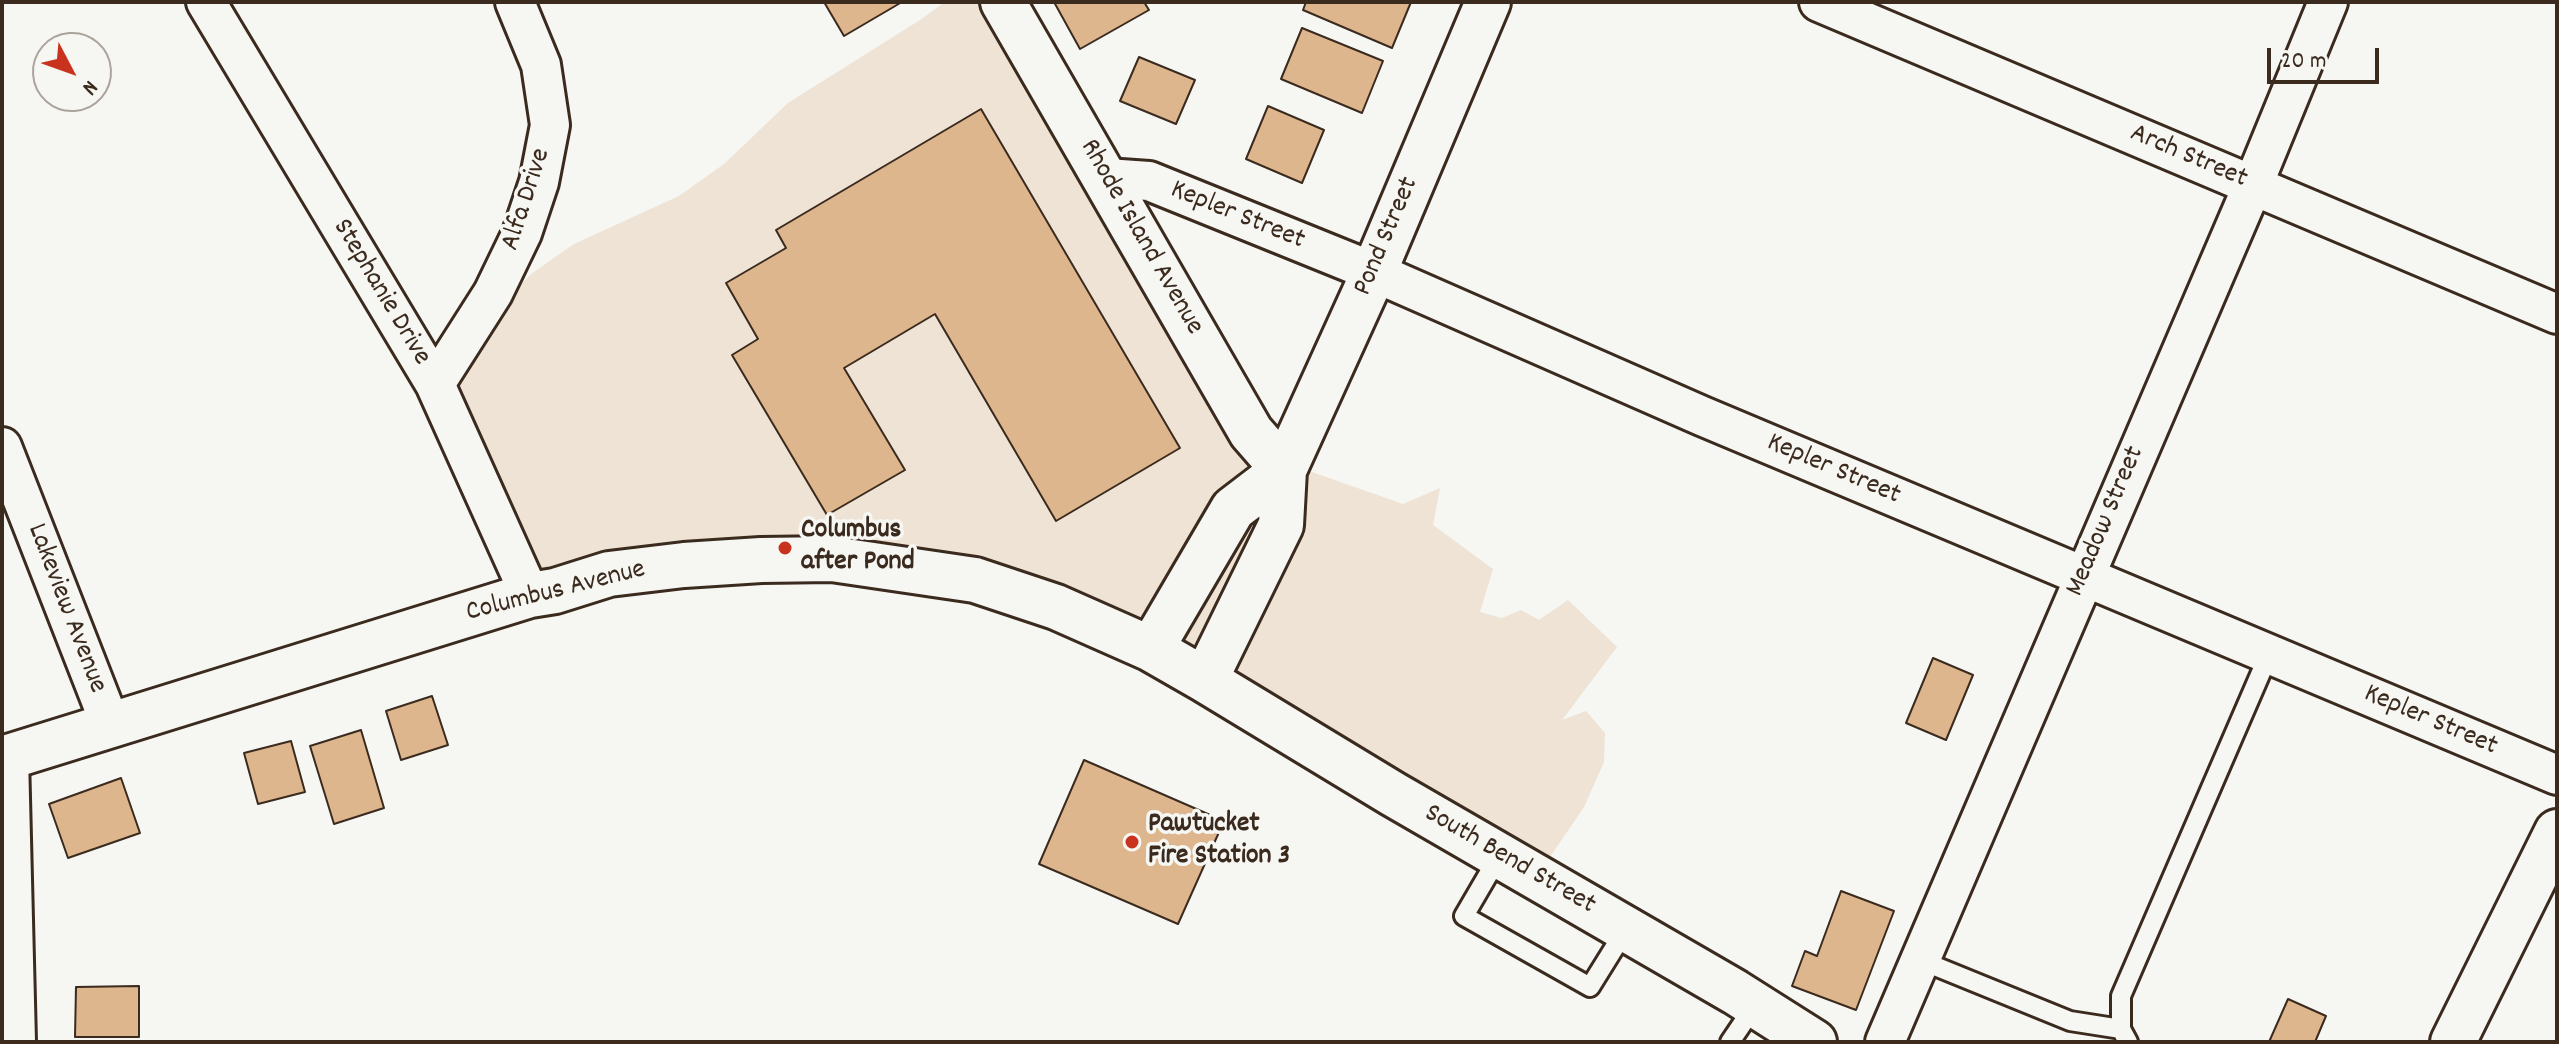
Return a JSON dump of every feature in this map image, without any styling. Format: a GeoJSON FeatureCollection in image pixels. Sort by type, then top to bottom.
{"type":"FeatureCollection","features":[{"type":"Feature","properties":{"kind":"street","name":"Stephanie Drive"},"geometry":{"type":"LineString","coordinates":[[206,2],[435,384],[530,595]]}},
{"type":"Feature","properties":{"kind":"street","name":"Alfa Drive"},"geometry":{"type":"LineString","coordinates":[[435,384],[493,293],[522,233],[539,182],[550,125],[541,65],[515,2]]}},
{"type":"Feature","properties":{"kind":"street","name":"Rhode Island Avenue"},"geometry":{"type":"LineString","coordinates":[[1003,2],[1251,432],[1284,470]]}},
{"type":"Feature","properties":{"kind":"street","name":"Pond Street"},"geometry":{"type":"LineString","coordinates":[[1205,680],[1281,525],[1284,470],[1374,272],[1488,2]]}},
{"type":"Feature","properties":{"kind":"street","name":"Arch Street"},"geometry":{"type":"LineString","coordinates":[[1819,2],[2557,314]]}},
{"type":"Feature","properties":{"kind":"street","name":"Meadow Street"},"geometry":{"type":"LineString","coordinates":[[1885,1042],[2253,185],[2328,2]]}},
{"type":"Feature","properties":{"kind":"street","name":"Kepler Street"},"geometry":{"type":"LineString","coordinates":[[1106,178],[1149,181],[1374,272],[1702,416],[2557,775]]}},
{"type":"Feature","properties":{"kind":"street","name":"Lakeview Avenue"},"geometry":{"type":"LineString","coordinates":[[2,447],[111,726]]}},
{"type":"Feature","properties":{"kind":"street","name":"Pond Street"},"geometry":{"type":"LineString","coordinates":[[1151,649],[1233,509],[1284,470]]}},
{"type":"Feature","properties":{"kind":"street","name":"Columbus Avenue"},"geometry":{"type":"LineString","coordinates":[[6,758],[530,595],[555,591],[609,574],[699,564],[832,559],[975,580],[1056,607],[1151,649],[1205,680]]}},
{"type":"Feature","properties":{"kind":"street","name":"South Bend Street"},"geometry":{"type":"LineString","coordinates":[[1205,680],[1814,1042]]}},
{"type":"Feature","properties":{"kind":"street"},"geometry":{"type":"LineString","coordinates":[[6,758],[16,1042]]}},
{"type":"Feature","properties":{"kind":"street"},"geometry":{"type":"LineString","coordinates":[[2453,1042],[2557,832]]}},
{"type":"Feature","properties":{"kind":"lane"},"geometry":{"type":"LineString","coordinates":[[1920,960],[2070,1021],[2124,1035],[2121,996],[2269,654]]}},
{"type":"Feature","properties":{"kind":"lane"},"geometry":{"type":"LineString","coordinates":[[1499,856],[1464,916],[1590,987],[1626,929]]}},
{"type":"Feature","properties":{"kind":"lane"},"geometry":{"type":"LineString","coordinates":[[1730,1042],[1755,1005]]}},
{"type":"Feature","properties":{"kind":"shaded area"},"geometry":{"type":"Polygon","coordinates":[[[945,2],[994,2],[1238,453],[1272,471],[1292,465],[1403,504],[1440,488],[1433,525],[1493,569],[1480,612],[1502,618],[1521,610],[1539,620],[1568,600],[1617,647],[1562,720],[1586,711],[1605,733],[1604,762],[1584,807],[1539,873],[1200,676],[824,552],[518,590],[449,373],[470,337],[531,274],[574,244],[679,196],[724,164],[788,103],[945,2]]]}},
{"type":"Feature","properties":{"kind":"building"},"geometry":{"type":"Polygon","coordinates":[[[824,2],[902,2],[844,36],[824,2]]]}},
{"type":"Feature","properties":{"kind":"building"},"geometry":{"type":"Polygon","coordinates":[[[1054,2],[1144,2],[1149,10],[1080,49],[1054,2]]]}},
{"type":"Feature","properties":{"kind":"building"},"geometry":{"type":"Polygon","coordinates":[[[1306,2],[1411,2],[1392,48],[1303,10],[1306,2]]]}},
{"type":"Feature","properties":{"kind":"building"},"geometry":{"type":"Polygon","coordinates":[[[1302,28],[1383,61],[1362,113],[1281,79],[1302,28]]]}},
{"type":"Feature","properties":{"kind":"building"},"geometry":{"type":"Polygon","coordinates":[[[1139,57],[1195,80],[1176,124],[1120,101],[1139,57]]]}},
{"type":"Feature","properties":{"kind":"building"},"geometry":{"type":"Polygon","coordinates":[[[1268,106],[1324,130],[1302,183],[1246,159],[1268,106]]]}},
{"type":"Feature","properties":{"kind":"building"},"geometry":{"type":"Polygon","coordinates":[[[981,109],[1180,448],[1056,521],[935,314],[844,368],[905,470],[827,515],[732,355],[758,339],[726,283],[786,248],[776,230],[981,109]]]}},
{"type":"Feature","properties":{"kind":"building"},"geometry":{"type":"Polygon","coordinates":[[[1933,658],[1973,675],[1946,740],[1906,723],[1933,658]]]}},
{"type":"Feature","properties":{"kind":"building"},"geometry":{"type":"Polygon","coordinates":[[[432,696],[448,745],[401,760],[386,711],[432,696]]]}},
{"type":"Feature","properties":{"kind":"building"},"geometry":{"type":"Polygon","coordinates":[[[361,730],[384,808],[334,824],[310,746],[361,730]]]}},
{"type":"Feature","properties":{"kind":"building"},"geometry":{"type":"Polygon","coordinates":[[[291,741],[305,792],[258,804],[244,753],[291,741]]]}},
{"type":"Feature","properties":{"kind":"building","name":"Pawtucket Fire Station 3"},"geometry":{"type":"Polygon","coordinates":[[[1084,760],[1224,821],[1178,924],[1039,864],[1084,760]]]}},
{"type":"Feature","properties":{"kind":"building"},"geometry":{"type":"Polygon","coordinates":[[[121,778],[140,833],[68,858],[49,804],[121,778]]]}},
{"type":"Feature","properties":{"kind":"building"},"geometry":{"type":"Polygon","coordinates":[[[1841,891],[1894,911],[1856,1010],[1792,986],[1805,951],[1817,956],[1841,891]]]}},
{"type":"Feature","properties":{"kind":"building"},"geometry":{"type":"Polygon","coordinates":[[[139,986],[139,1037],[75,1037],[76,987],[139,986]]]}},
{"type":"Feature","properties":{"kind":"building"},"geometry":{"type":"Polygon","coordinates":[[[2288,999],[2326,1016],[2315,1042],[2269,1042],[2288,999]]]}},
{"type":"Feature","properties":{"kind":"place","name":"Columbus after Pond"},"geometry":{"type":"Point","coordinates":[785,548]}},
{"type":"Feature","properties":{"kind":"place","name":"Pawtucket Fire Station 3"},"geometry":{"type":"Point","coordinates":[1132,842]}}]}
